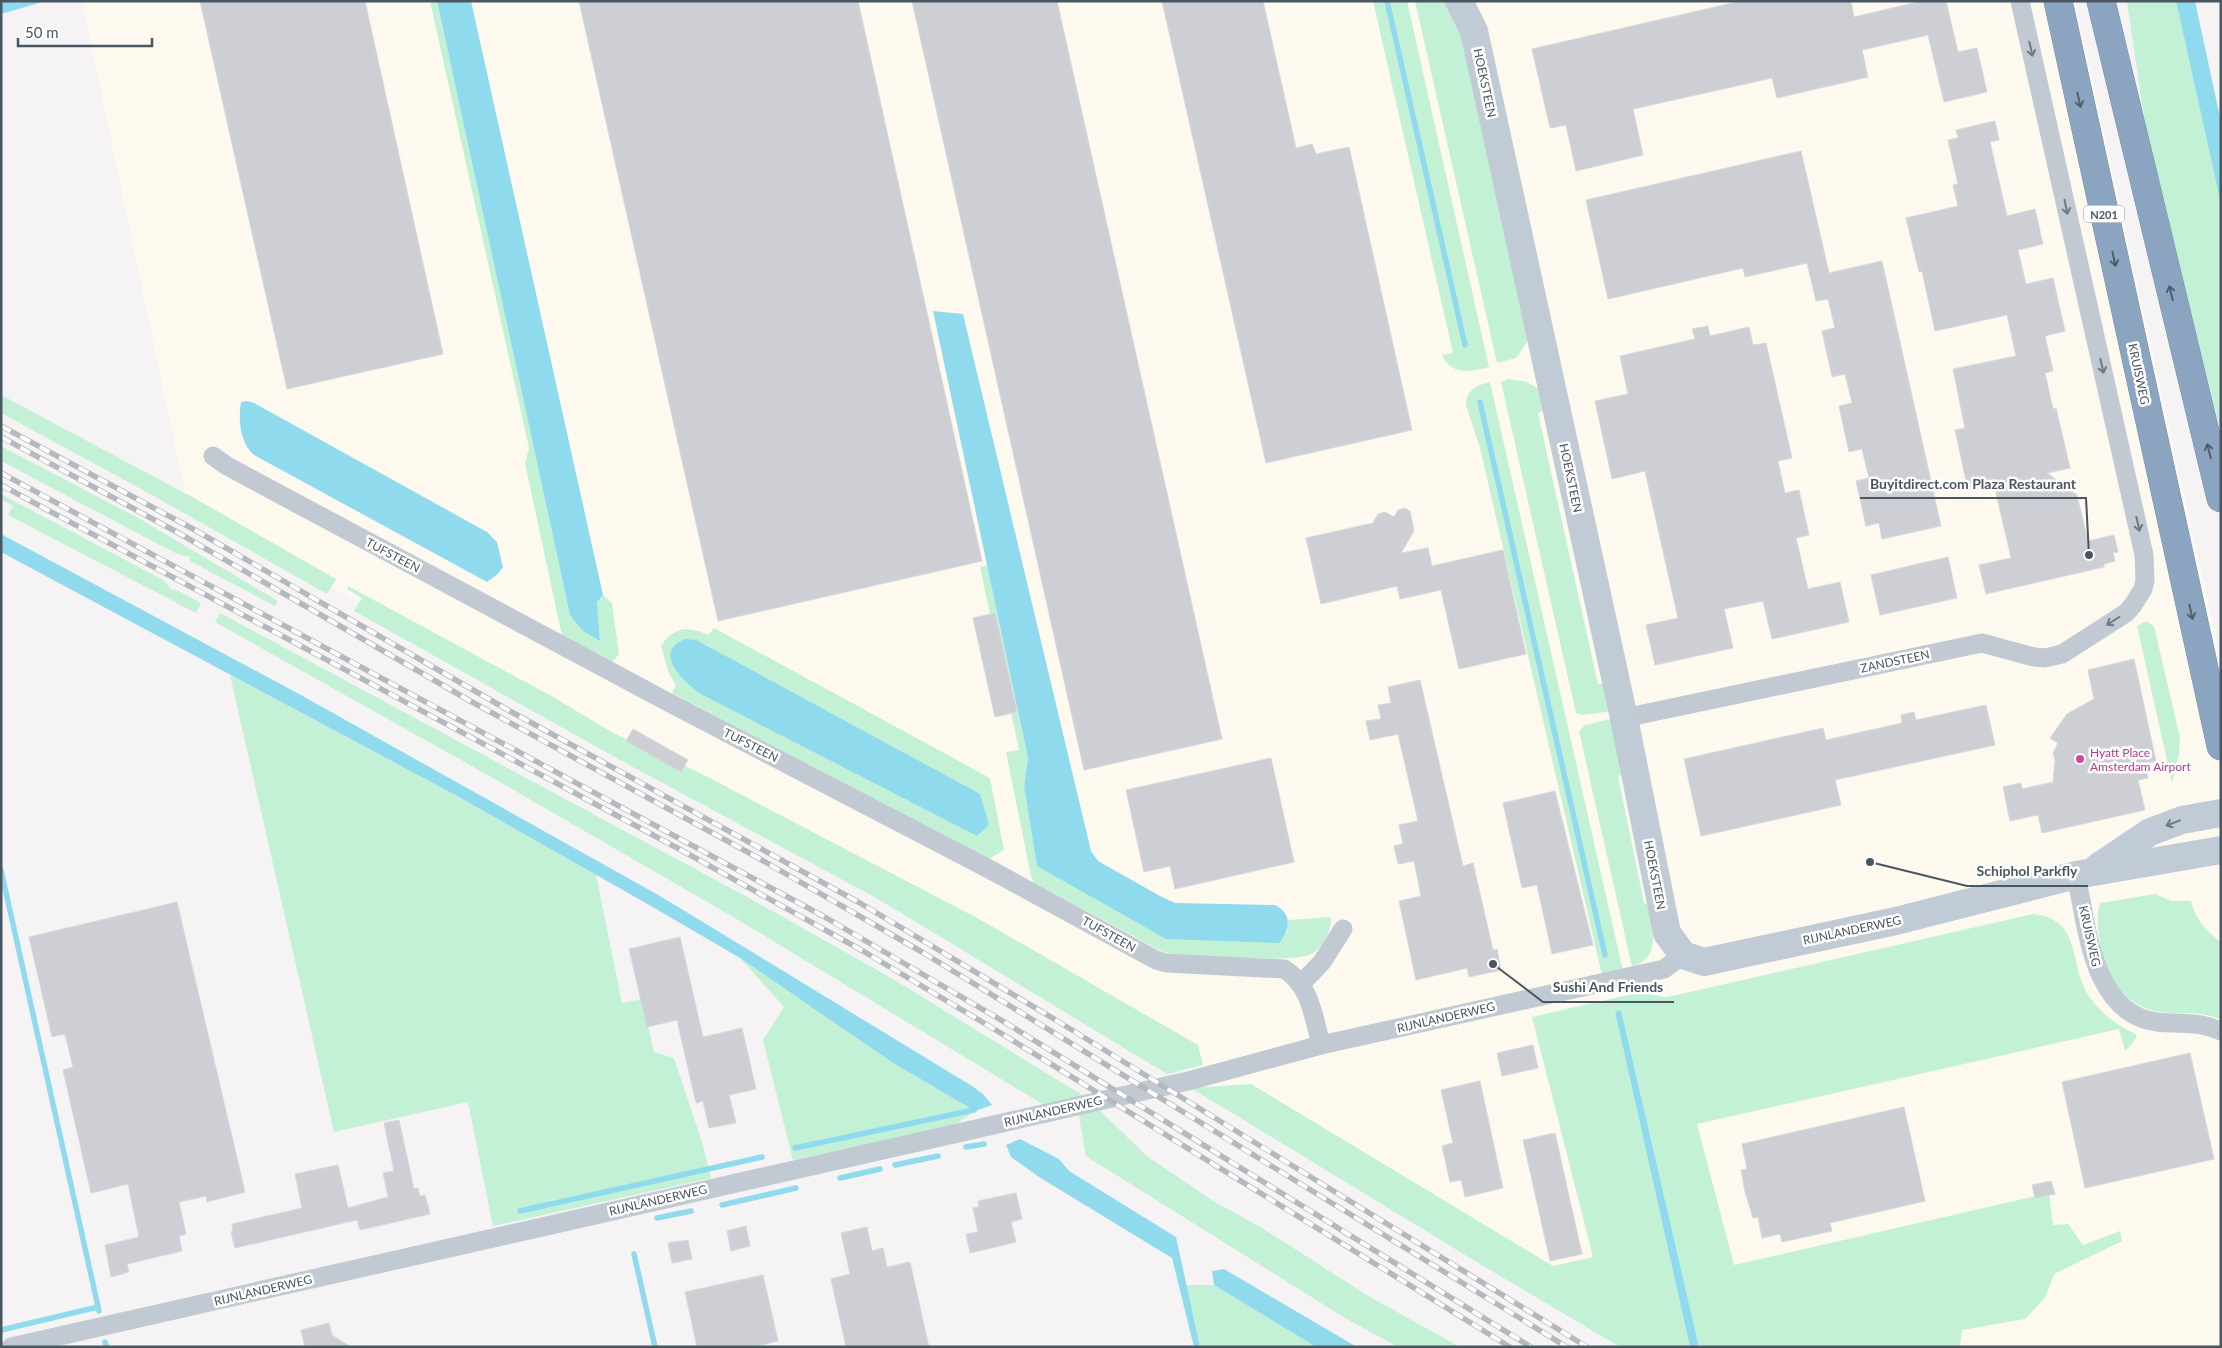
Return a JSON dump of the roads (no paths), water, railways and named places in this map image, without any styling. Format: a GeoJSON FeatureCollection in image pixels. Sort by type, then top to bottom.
{"type":"FeatureCollection","features":[{"type":"Feature","properties":{"kind":"highway","name":"KRUISWEG"},"geometry":{"type":"LineString","coordinates":[[2058,1],[2221,746]]}},
{"type":"Feature","properties":{"kind":"highway"},"geometry":{"type":"LineString","coordinates":[[2102,1],[2221,498]]}},
{"type":"Feature","properties":{"kind":"street","name":"HOEKSTEEN"},"geometry":{"type":"LineString","coordinates":[[1459,1],[1474,31],[1624,718],[1667,933],[1683,955]]}},
{"type":"Feature","properties":{"kind":"street","name":"ZANDSTEEN"},"geometry":{"type":"LineString","coordinates":[[1624,718],[1982,643],[2034,657],[2044,658],[2062,654],[2126,613],[2143,589],[2145,580],[2144,554],[2020,1]]}},
{"type":"Feature","properties":{"kind":"street","name":"TUFSTEEN"},"geometry":{"type":"LineString","coordinates":[[213,456],[227,466],[544,636],[980,864],[1156,960],[1166,963],[1284,969],[1293,974],[1301,984],[1311,1007],[1321,1045]]}},
{"type":"Feature","properties":{"kind":"street","name":"RIJNLANDERWEG"},"geometry":{"type":"LineString","coordinates":[[2082,874],[2150,832],[2182,820],[2221,813]]}},
{"type":"Feature","properties":{"kind":"street","name":"RIJNLANDERWEG"},"geometry":{"type":"LineString","coordinates":[[10,1347],[1196,1079],[1321,1045],[1664,969],[1683,955],[1704,962],[1896,921],[2082,874],[2221,850]]}},
{"type":"Feature","properties":{"kind":"street","name":"KRUISWEG"},"geometry":{"type":"LineString","coordinates":[[2082,874],[2094,961],[2104,985],[2117,1002],[2136,1015],[2156,1022],[2206,1024],[2221,1031]]}},
{"type":"Feature","properties":{"kind":"street"},"geometry":{"type":"LineString","coordinates":[[1301,984],[1322,962],[1343,929]]}},
{"type":"Feature","properties":{"kind":"water"},"geometry":{"type":"Polygon","coordinates":[[[1,1],[46,1],[1,14],[1,1]]]}},
{"type":"Feature","properties":{"kind":"water"},"geometry":{"type":"Polygon","coordinates":[[[437,1],[471,1],[603,595],[597,602],[600,641],[583,631],[570,615],[437,1]]]}},
{"type":"Feature","properties":{"kind":"water"},"geometry":{"type":"Polygon","coordinates":[[[2176,1],[2195,1],[2221,122],[2221,204],[2176,1]]]}},
{"type":"Feature","properties":{"kind":"water"},"geometry":{"type":"Polygon","coordinates":[[[933,311],[963,314],[1091,851],[1098,861],[1175,903],[1275,905],[1285,913],[1288,922],[1286,932],[1279,943],[1166,939],[1037,866],[1024,787],[1028,758],[933,311]]]}},
{"type":"Feature","properties":{"kind":"water"},"geometry":{"type":"Polygon","coordinates":[[[241,402],[254,403],[487,532],[497,542],[503,567],[498,574],[487,582],[254,455],[243,438],[240,424],[241,402]]]}},
{"type":"Feature","properties":{"kind":"water"},"geometry":{"type":"Polygon","coordinates":[[[1,534],[299,694],[660,896],[972,1086],[983,1094],[992,1105],[975,1111],[893,1063],[740,958],[651,906],[457,796],[1,552],[1,534]]]}},
{"type":"Feature","properties":{"kind":"water"},"geometry":{"type":"Polygon","coordinates":[[[685,639],[696,640],[980,794],[989,825],[977,836],[699,693],[679,674],[671,659],[671,652],[675,645],[685,639]]]}},
{"type":"Feature","properties":{"kind":"water"},"geometry":{"type":"Polygon","coordinates":[[[1621,1010],[1699,1347],[1690,1347],[1615,1012],[1621,1010]]]}},
{"type":"Feature","properties":{"kind":"water"},"geometry":{"type":"Polygon","coordinates":[[[1020,1139],[1059,1159],[1069,1171],[1176,1237],[1200,1347],[1194,1347],[1172,1258],[1039,1177],[1011,1157],[1006,1145],[1020,1139]]]}},
{"type":"Feature","properties":{"kind":"water"},"geometry":{"type":"Polygon","coordinates":[[[1224,1269],[1357,1347],[1316,1347],[1214,1285],[1212,1271],[1224,1269]]]}},
{"type":"Feature","properties":{"kind":"waterway"},"geometry":{"type":"LineString","coordinates":[[1387,1],[1465,345]]}},
{"type":"Feature","properties":{"kind":"waterway"},"geometry":{"type":"LineString","coordinates":[[1480,402],[1605,955]]}},
{"type":"Feature","properties":{"kind":"waterway"},"geometry":{"type":"LineString","coordinates":[[1,870],[99,1311]]}},
{"type":"Feature","properties":{"kind":"waterway"},"geometry":{"type":"LineString","coordinates":[[795,1148],[974,1110]]}},
{"type":"Feature","properties":{"kind":"waterway"},"geometry":{"type":"LineString","coordinates":[[966,1147],[984,1144]]}},
{"type":"Feature","properties":{"kind":"waterway"},"geometry":{"type":"LineString","coordinates":[[895,1165],[938,1156]]}},
{"type":"Feature","properties":{"kind":"waterway"},"geometry":{"type":"LineString","coordinates":[[520,1211],[762,1157]]}},
{"type":"Feature","properties":{"kind":"waterway"},"geometry":{"type":"LineString","coordinates":[[840,1178],[880,1169]]}},
{"type":"Feature","properties":{"kind":"waterway"},"geometry":{"type":"LineString","coordinates":[[722,1205],[796,1188]]}},
{"type":"Feature","properties":{"kind":"waterway"},"geometry":{"type":"LineString","coordinates":[[657,1218],[691,1211]]}},
{"type":"Feature","properties":{"kind":"waterway"},"geometry":{"type":"LineString","coordinates":[[634,1254],[655,1347]]}},
{"type":"Feature","properties":{"kind":"waterway"},"geometry":{"type":"LineString","coordinates":[[1,1330],[98,1307]]}},
{"type":"Feature","properties":{"kind":"waterway"},"geometry":{"type":"LineString","coordinates":[[105,1342],[107,1347]]}},
{"type":"Feature","properties":{"kind":"railway"},"geometry":{"type":"LineString","coordinates":[[1,426],[193,529],[508,710],[860,903],[1059,1022],[1587,1347]]}},
{"type":"Feature","properties":{"kind":"railway"},"geometry":{"type":"LineString","coordinates":[[1,437],[175,531],[472,702],[753,855],[922,952],[1567,1347]]}},
{"type":"Feature","properties":{"kind":"railway"},"geometry":{"type":"LineString","coordinates":[[1,473],[823,916],[1006,1023],[1531,1347]]}},
{"type":"Feature","properties":{"kind":"railway"},"geometry":{"type":"LineString","coordinates":[[1,485],[681,850],[863,951],[994,1029],[1510,1347]]}},
{"type":"Feature","properties":{"kind":"place","name":"Buyitdirect.com Plaza Restaurant"},"geometry":{"type":"Point","coordinates":[2089,555]}},
{"type":"Feature","properties":{"kind":"place","name":"Hyatt Place Amsterdam Airport"},"geometry":{"type":"Point","coordinates":[2080,759]}},
{"type":"Feature","properties":{"kind":"place","name":"Schiphol Parkfly"},"geometry":{"type":"Point","coordinates":[1870,862]}},
{"type":"Feature","properties":{"kind":"place","name":"Sushi And Friends"},"geometry":{"type":"Point","coordinates":[1493,964]}}]}
